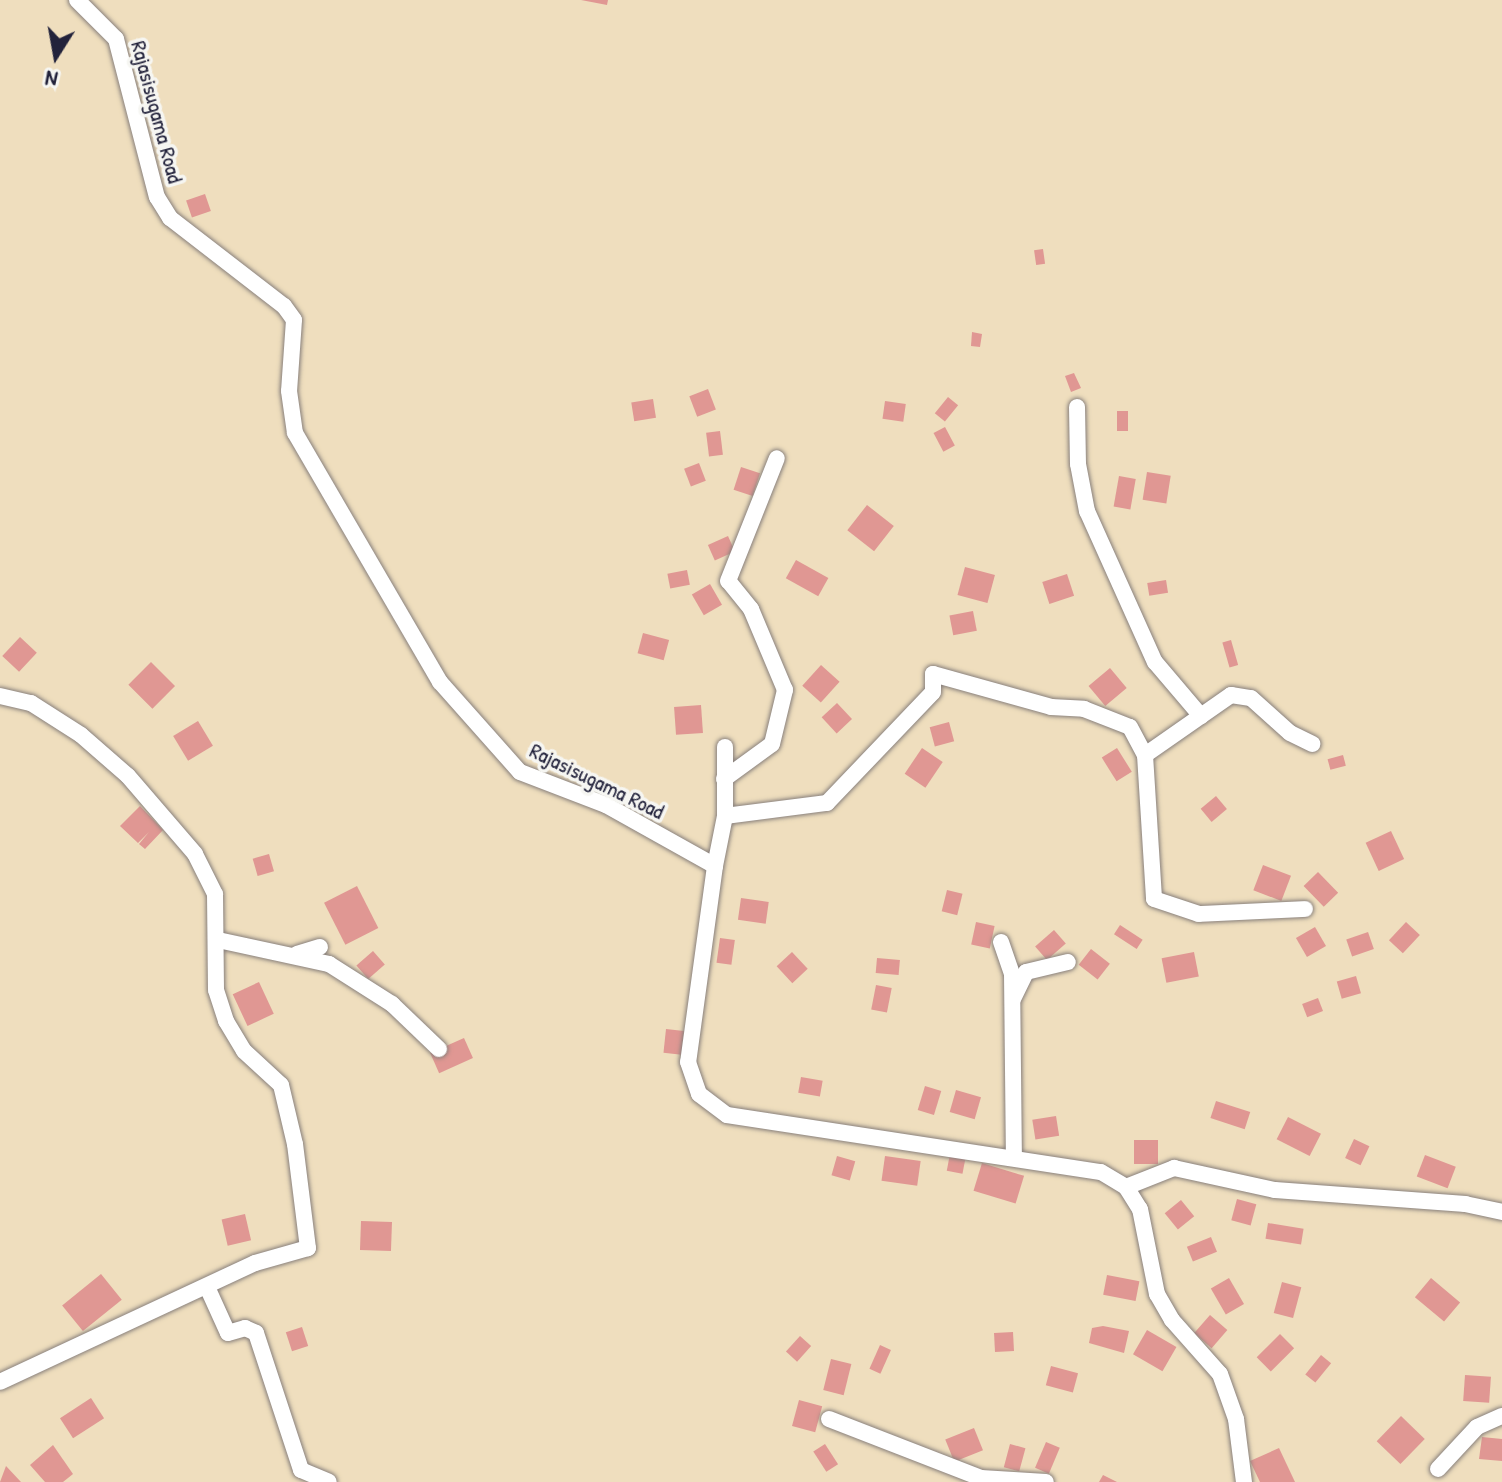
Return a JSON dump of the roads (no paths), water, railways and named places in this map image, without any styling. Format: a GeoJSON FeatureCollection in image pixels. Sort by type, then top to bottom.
{"type":"FeatureCollection","features":[{"type":"Feature","properties":{"kind":"street","name":"Rajasisugama Road"},"geometry":{"type":"LineString","coordinates":[[77,0],[116,39],[157,197],[170,218],[284,306],[294,320],[289,391],[295,433],[440,682],[520,772],[606,805],[715,866]]}},
{"type":"Feature","properties":{"kind":"street"},"geometry":{"type":"LineString","coordinates":[[1077,407],[1078,464],[1087,511],[1155,662],[1201,716]]}},
{"type":"Feature","properties":{"kind":"street"},"geometry":{"type":"LineString","coordinates":[[724,779],[772,744],[785,690],[751,609],[728,581],[777,458]]}},
{"type":"Feature","properties":{"kind":"street"},"geometry":{"type":"LineString","coordinates":[[725,816],[827,803],[933,692],[933,674],[1051,707],[1084,709],[1130,727],[1145,755],[1154,899],[1199,914],[1305,909]]}},
{"type":"Feature","properties":{"kind":"street"},"geometry":{"type":"LineString","coordinates":[[1145,755],[1231,695],[1251,698],[1290,733],[1313,744]]}},
{"type":"Feature","properties":{"kind":"street"},"geometry":{"type":"LineString","coordinates":[[0,696],[31,703],[81,735],[128,776],[195,854],[215,894],[218,940],[216,990],[226,1021],[244,1051],[281,1085],[295,1144],[308,1248],[255,1263],[208,1289],[0,1382]]}},
{"type":"Feature","properties":{"kind":"street"},"geometry":{"type":"LineString","coordinates":[[725,747],[725,816],[715,866],[688,1062],[699,1094],[727,1115],[1101,1172],[1126,1187],[1140,1209],[1157,1294],[1172,1320],[1220,1374],[1236,1419],[1244,1482]]}},
{"type":"Feature","properties":{"kind":"street"},"geometry":{"type":"LineString","coordinates":[[218,940],[297,954],[329,964],[392,1004],[439,1049]]}},
{"type":"Feature","properties":{"kind":"street"},"geometry":{"type":"LineString","coordinates":[[1001,942],[1012,974],[1010,1004],[1016,1042],[1014,1157]]}},
{"type":"Feature","properties":{"kind":"street"},"geometry":{"type":"LineString","coordinates":[[297,954],[320,947]]}},
{"type":"Feature","properties":{"kind":"street"},"geometry":{"type":"LineString","coordinates":[[1010,1004],[1026,972],[1068,962]]}},
{"type":"Feature","properties":{"kind":"street"},"geometry":{"type":"LineString","coordinates":[[1126,1187],[1174,1168],[1275,1190],[1465,1204],[1502,1212]]}},
{"type":"Feature","properties":{"kind":"street"},"geometry":{"type":"LineString","coordinates":[[208,1289],[228,1333],[245,1328],[256,1333],[301,1470],[329,1482]]}},
{"type":"Feature","properties":{"kind":"street"},"geometry":{"type":"LineString","coordinates":[[1438,1469],[1477,1427],[1502,1416]]}},
{"type":"Feature","properties":{"kind":"street"},"geometry":{"type":"LineString","coordinates":[[829,1419],[981,1478],[1046,1482]]}}]}
